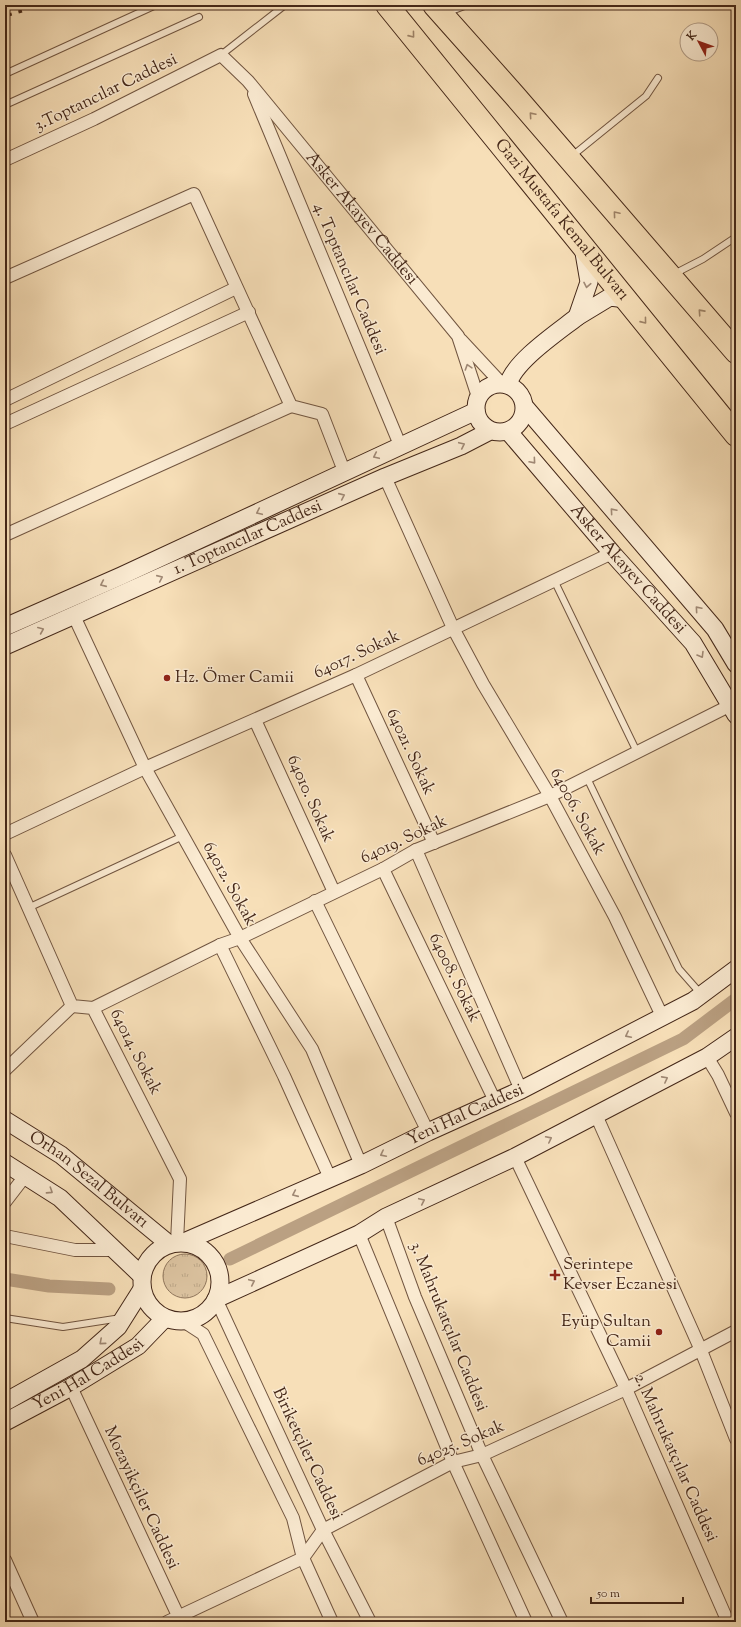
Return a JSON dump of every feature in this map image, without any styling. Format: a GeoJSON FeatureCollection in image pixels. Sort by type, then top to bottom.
{"type":"FeatureCollection","features":[{"type":"Feature","properties":{"kind":"highway","name":"Gazi Mustafa Kemal Bulvarı"},"geometry":{"type":"LineString","coordinates":[[387,5],[736,435]]}},
{"type":"Feature","properties":{"kind":"highway"},"geometry":{"type":"LineString","coordinates":[[438,10],[569,158],[669,276],[730,341]]}},
{"type":"Feature","properties":{"kind":"street","name":"Asker Akayev Caddesi"},"geometry":{"type":"LineString","coordinates":[[221,55],[248,81],[458,336],[477,404],[480,423],[490,431]]}},
{"type":"Feature","properties":{"kind":"street","name":"3.Toptancılar Caddesi"},"geometry":{"type":"LineString","coordinates":[[5,160],[94,119],[221,55]]}},
{"type":"Feature","properties":{"kind":"street","name":"4. Toptancılar Caddesi"},"geometry":{"type":"LineString","coordinates":[[248,81],[400,445]]}},
{"type":"Feature","properties":{"kind":"street"},"geometry":{"type":"LineString","coordinates":[[5,278],[194,194],[291,406]]}},
{"type":"Feature","properties":{"kind":"street"},"geometry":{"type":"LineString","coordinates":[[577,317],[589,282],[583,246]]}},
{"type":"Feature","properties":{"kind":"street"},"geometry":{"type":"LineString","coordinates":[[5,400],[236,288]]}},
{"type":"Feature","properties":{"kind":"street"},"geometry":{"type":"LineString","coordinates":[[477,404],[488,387],[505,384],[518,365],[577,317],[610,297],[626,299]]}},
{"type":"Feature","properties":{"kind":"street"},"geometry":{"type":"LineString","coordinates":[[5,424],[249,312]]}},
{"type":"Feature","properties":{"kind":"street"},"geometry":{"type":"LineString","coordinates":[[458,336],[505,384]]}},
{"type":"Feature","properties":{"kind":"street","name":"Asker Akayev Caddesi"},"geometry":{"type":"LineString","coordinates":[[505,384],[520,394],[525,407],[715,629],[736,664]]}},
{"type":"Feature","properties":{"kind":"street","name":"1. Toptancılar Caddesi"},"geometry":{"type":"LineString","coordinates":[[5,627],[128,572],[400,445],[477,404]]}},
{"type":"Feature","properties":{"kind":"street"},"geometry":{"type":"LineString","coordinates":[[5,535],[291,406],[322,414],[344,471]]}},
{"type":"Feature","properties":{"kind":"street"},"geometry":{"type":"LineString","coordinates":[[490,431],[502,433],[508,431],[522,419],[525,407]]}},
{"type":"Feature","properties":{"kind":"street","name":"1. Toptancılar Caddesi"},"geometry":{"type":"LineString","coordinates":[[5,646],[385,477],[461,446],[490,431]]}},
{"type":"Feature","properties":{"kind":"street","name":"Asker Akayev Caddesi"},"geometry":{"type":"LineString","coordinates":[[508,431],[612,553],[694,643],[734,710]]}},
{"type":"Feature","properties":{"kind":"street","name":"64006. Sokak"},"geometry":{"type":"LineString","coordinates":[[385,477],[453,628],[483,684],[550,796],[615,917],[663,1018]]}},
{"type":"Feature","properties":{"kind":"street","name":"64017. Sokak"},"geometry":{"type":"LineString","coordinates":[[5,834],[145,768],[356,675],[612,553]]}},
{"type":"Feature","properties":{"kind":"street","name":"64012. Sokak"},"geometry":{"type":"LineString","coordinates":[[74,616],[145,768],[240,938],[312,1050],[361,1165]]}},
{"type":"Feature","properties":{"kind":"street","name":"64021. Sokak"},"geometry":{"type":"LineString","coordinates":[[356,675],[434,843]]}},
{"type":"Feature","properties":{"kind":"street","name":"64019. Sokak"},"geometry":{"type":"LineString","coordinates":[[93,1008],[220,945],[240,938],[383,869],[416,850],[550,796],[637,752],[734,710]]}},
{"type":"Feature","properties":{"kind":"street","name":"64010. Sokak"},"geometry":{"type":"LineString","coordinates":[[255,720],[334,892]]}},
{"type":"Feature","properties":{"kind":"street"},"geometry":{"type":"LineString","coordinates":[[416,850],[521,1090]]}},
{"type":"Feature","properties":{"kind":"street"},"geometry":{"type":"LineString","coordinates":[[5,855],[72,1006],[5,1070]]}},
{"type":"Feature","properties":{"kind":"street","name":"64008. Sokak"},"geometry":{"type":"LineString","coordinates":[[383,869],[495,1101]]}},
{"type":"Feature","properties":{"kind":"street"},"geometry":{"type":"LineString","coordinates":[[315,901],[428,1132]]}},
{"type":"Feature","properties":{"kind":"street"},"geometry":{"type":"LineString","coordinates":[[220,945],[284,1076],[330,1178]]}},
{"type":"Feature","properties":{"kind":"street","name":"Yeni Hal Caddesi"},"geometry":{"type":"LineString","coordinates":[[177,1243],[361,1165],[428,1132],[521,1090],[663,1018],[702,995],[736,969]]}},
{"type":"Feature","properties":{"kind":"street","name":"64014. Sokak"},"geometry":{"type":"LineString","coordinates":[[72,1006],[93,1008],[180,1179],[177,1243]]}},
{"type":"Feature","properties":{"kind":"street"},"geometry":{"type":"LineString","coordinates":[[216,1298],[359,1234],[386,1217],[515,1157],[707,1057],[736,1037]]}},
{"type":"Feature","properties":{"kind":"street"},"geometry":{"type":"LineString","coordinates":[[707,1057],[718,1075],[736,1113]]}},
{"type":"Feature","properties":{"kind":"street"},"geometry":{"type":"LineString","coordinates":[[596,1115],[700,1348],[736,1439]]}},
{"type":"Feature","properties":{"kind":"street","name":"Orhan Sezal Bulvarı"},"geometry":{"type":"LineString","coordinates":[[5,1120],[61,1156],[177,1243]]}},
{"type":"Feature","properties":{"kind":"street","name":"2. Mahrukatçılar Caddesi"},"geometry":{"type":"LineString","coordinates":[[515,1157],[626,1389],[728,1622]]}},
{"type":"Feature","properties":{"kind":"street","name":"Orhan Sezal Bulvarı"},"geometry":{"type":"LineString","coordinates":[[5,1163],[60,1198],[114,1250],[142,1282]]}},
{"type":"Feature","properties":{"kind":"street"},"geometry":{"type":"LineString","coordinates":[[5,1202],[25,1176]]}},
{"type":"Feature","properties":{"kind":"street","name":"3. Mahrukatçılar Caddesi"},"geometry":{"type":"LineString","coordinates":[[386,1217],[415,1297],[482,1455],[562,1622]]}},
{"type":"Feature","properties":{"kind":"street"},"geometry":{"type":"LineString","coordinates":[[359,1234],[453,1462],[526,1622]]}},
{"type":"Feature","properties":{"kind":"street"},"geometry":{"type":"LineString","coordinates":[[5,1236],[75,1250],[114,1250]]}},
{"type":"Feature","properties":{"kind":"street","name":"Orhan Sezal Bulvarı"},"geometry":{"type":"LineString","coordinates":[[177,1243],[197,1245],[207,1252],[215,1262],[220,1274],[220,1286],[216,1298],[203,1314],[193,1319],[183,1321],[165,1318],[154,1311],[146,1301],[142,1282],[146,1262],[152,1254],[177,1243]]}},
{"type":"Feature","properties":{"kind":"street","name":"Yeni Hal Caddesi"},"geometry":{"type":"LineString","coordinates":[[5,1402],[82,1359],[118,1327],[142,1282]]}},
{"type":"Feature","properties":{"kind":"street","name":"Biriketçiler Caddesi"},"geometry":{"type":"LineString","coordinates":[[216,1298],[324,1530],[370,1622]]}},
{"type":"Feature","properties":{"kind":"street","name":"Yeni Hal Caddesi"},"geometry":{"type":"LineString","coordinates":[[5,1422],[71,1388],[138,1346],[165,1318]]}},
{"type":"Feature","properties":{"kind":"street"},"geometry":{"type":"LineString","coordinates":[[183,1321],[203,1334],[293,1518],[303,1558],[332,1622]]}},
{"type":"Feature","properties":{"kind":"street","name":"64025. Sokak"},"geometry":{"type":"LineString","coordinates":[[167,1622],[180,1619],[303,1558],[324,1530],[453,1462],[482,1455],[626,1389],[736,1330]]}},
{"type":"Feature","properties":{"kind":"street","name":"Mozayikçiler Caddesi"},"geometry":{"type":"LineString","coordinates":[[71,1388],[180,1619]]}},
{"type":"Feature","properties":{"kind":"street"},"geometry":{"type":"LineString","coordinates":[[5,1560],[33,1622]]}},
{"type":"Feature","properties":{"kind":"lane"},"geometry":{"type":"LineString","coordinates":[[5,74],[156,5]]}},
{"type":"Feature","properties":{"kind":"lane"},"geometry":{"type":"LineString","coordinates":[[221,55],[286,5]]}},
{"type":"Feature","properties":{"kind":"lane"},"geometry":{"type":"LineString","coordinates":[[438,10],[467,5]]}},
{"type":"Feature","properties":{"kind":"lane"},"geometry":{"type":"LineString","coordinates":[[5,106],[199,17]]}},
{"type":"Feature","properties":{"kind":"lane"},"geometry":{"type":"LineString","coordinates":[[569,158],[646,96],[658,78]]}},
{"type":"Feature","properties":{"kind":"lane"},"geometry":{"type":"LineString","coordinates":[[669,276],[703,259],[736,237]]}},
{"type":"Feature","properties":{"kind":"lane"},"geometry":{"type":"LineString","coordinates":[[554,580],[637,752]]}},
{"type":"Feature","properties":{"kind":"lane"},"geometry":{"type":"LineString","coordinates":[[587,778],[679,969],[702,995]]}},
{"type":"Feature","properties":{"kind":"lane"},"geometry":{"type":"LineString","coordinates":[[28,908],[183,836]]}},
{"type":"Feature","properties":{"kind":"lane"},"geometry":{"type":"LineString","coordinates":[[5,1318],[63,1327],[124,1317]]}},
{"type":"Feature","properties":{"kind":"green space"},"geometry":{"type":"Polygon","coordinates":[[[185,1254],[197,1258],[203,1264],[207,1276],[203,1288],[197,1294],[185,1298],[173,1294],[167,1288],[163,1276],[167,1264],[173,1258],[185,1254]]]}},
{"type":"Feature","properties":{"kind":"waterway"},"geometry":{"type":"LineString","coordinates":[[230,1259],[683,1039],[736,999]]}},
{"type":"Feature","properties":{"kind":"waterway"},"geometry":{"type":"LineString","coordinates":[[5,1279],[49,1286],[109,1289]]}},
{"type":"Feature","properties":{"kind":"railway"},"geometry":{"type":"LineString","coordinates":[[5,16],[22,11]]}},
{"type":"Feature","properties":{"kind":"place","name":"Hz. Ömer Camii"},"geometry":{"type":"Point","coordinates":[167,678]}},
{"type":"Feature","properties":{"kind":"place","name":"Serintepe Kevser Eczanesi"},"geometry":{"type":"Point","coordinates":[555,1275]}},
{"type":"Feature","properties":{"kind":"place","name":"Eyüp Sultan Camii"},"geometry":{"type":"Point","coordinates":[659,1332]}}]}
